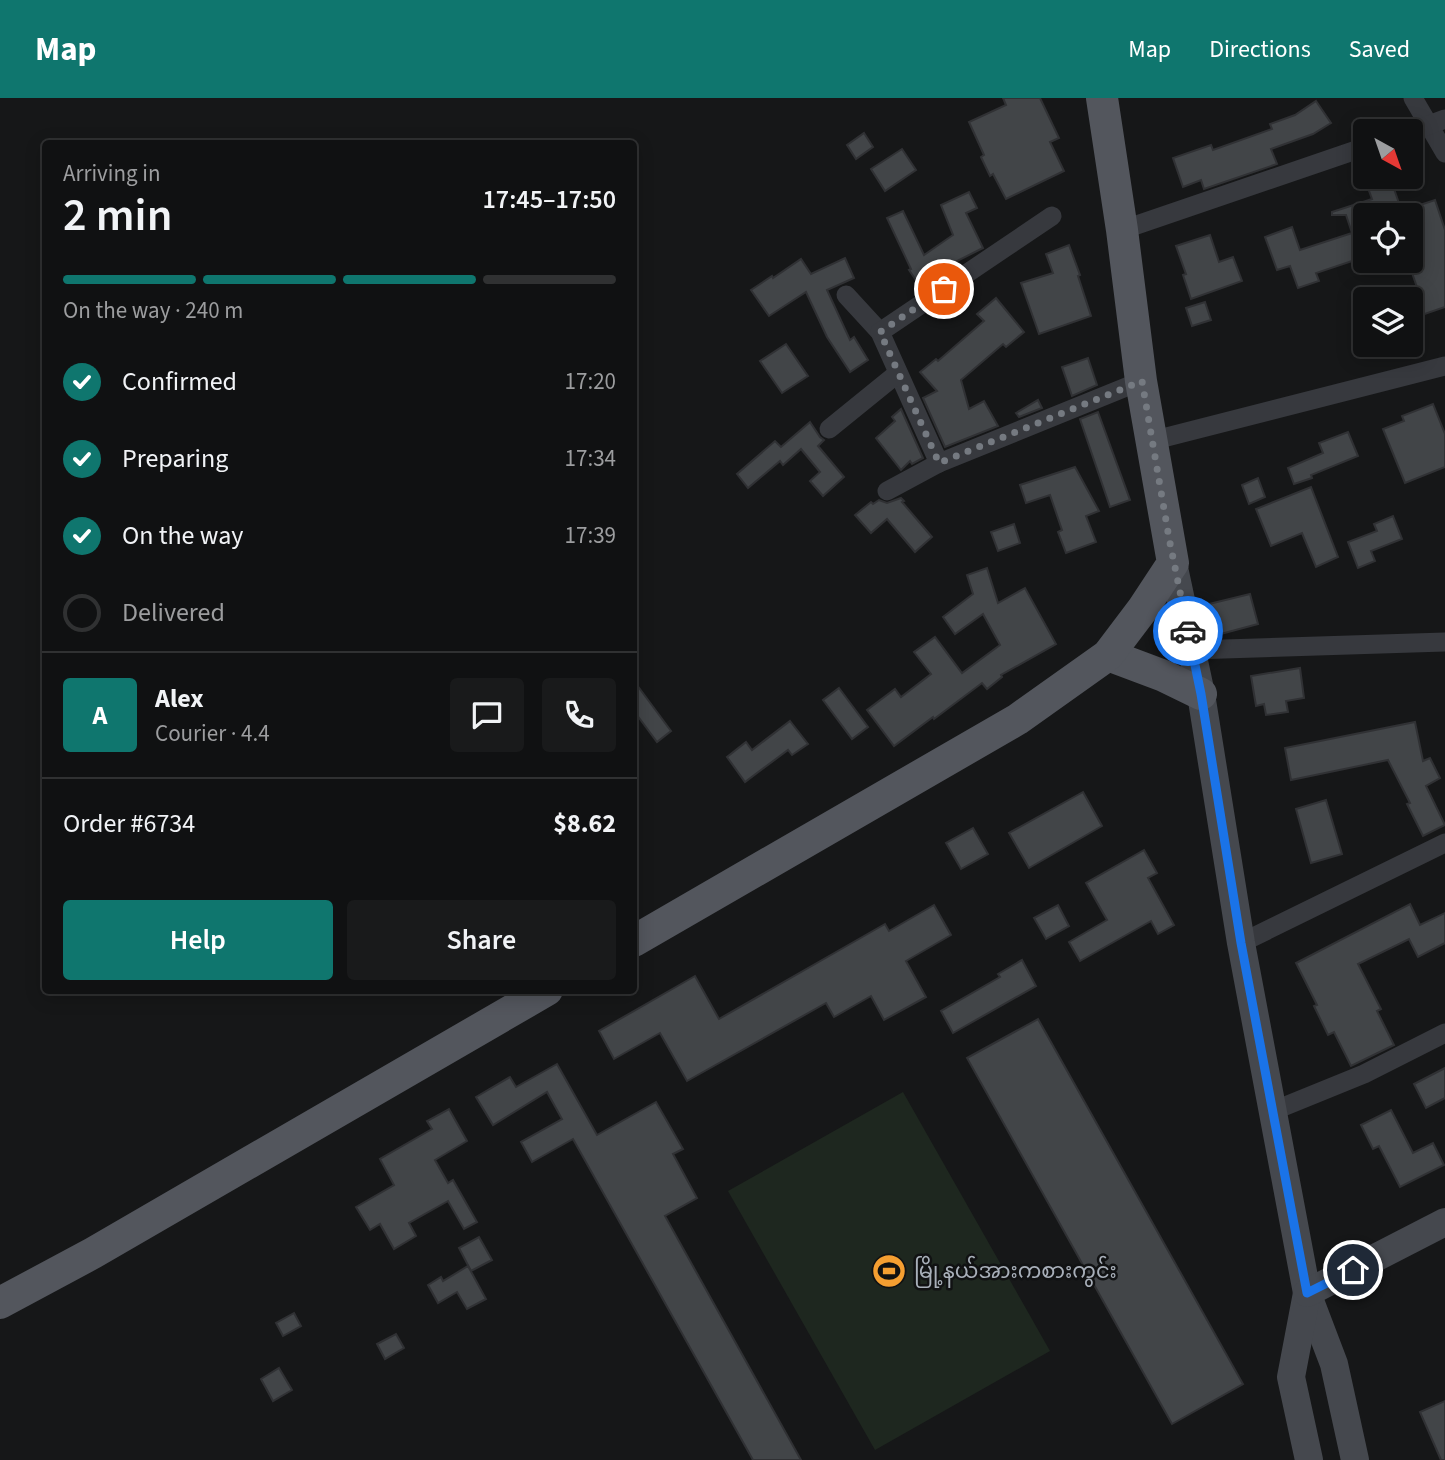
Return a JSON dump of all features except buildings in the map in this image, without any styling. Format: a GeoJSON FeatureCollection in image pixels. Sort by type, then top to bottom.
{"type":"FeatureCollection","features":[{"type":"Feature","properties":{"kind":"main road"},"geometry":{"type":"LineString","coordinates":[[637,939],[1018,719],[1108,655],[1173,563],[1151,441],[1102,98]]}},
{"type":"Feature","properties":{"kind":"main road"},"geometry":{"type":"LineString","coordinates":[[1108,655],[1164,676],[1201,694]]}},
{"type":"Feature","properties":{"kind":"main road"},"geometry":{"type":"LineString","coordinates":[[0,1303],[93,1253],[540,994]]}},
{"type":"Feature","properties":{"kind":"street"},"geometry":{"type":"LineString","coordinates":[[1413,98],[1445,153]]}},
{"type":"Feature","properties":{"kind":"street"},"geometry":{"type":"LineString","coordinates":[[1122,230],[1353,151]]}},
{"type":"Feature","properties":{"kind":"street"},"geometry":{"type":"LineString","coordinates":[[880,332],[1052,216]]}},
{"type":"Feature","properties":{"kind":"street"},"geometry":{"type":"LineString","coordinates":[[845,295],[880,332],[939,463]]}},
{"type":"Feature","properties":{"kind":"street"},"geometry":{"type":"LineString","coordinates":[[1151,441],[1445,366]]}},
{"type":"Feature","properties":{"kind":"street"},"geometry":{"type":"LineString","coordinates":[[829,429],[898,373]]}},
{"type":"Feature","properties":{"kind":"street"},"geometry":{"type":"LineString","coordinates":[[887,491],[939,463],[1142,381]]}},
{"type":"Feature","properties":{"kind":"street"},"geometry":{"type":"LineString","coordinates":[[1173,563],[1201,694],[1241,943],[1307,1293],[1334,1364],[1355,1460]]}},
{"type":"Feature","properties":{"kind":"street"},"geometry":{"type":"LineString","coordinates":[[1192,650],[1445,642]]}},
{"type":"Feature","properties":{"kind":"street"},"geometry":{"type":"LineString","coordinates":[[1241,943],[1445,843]]}},
{"type":"Feature","properties":{"kind":"street"},"geometry":{"type":"LineString","coordinates":[[1273,1111],[1364,1074],[1445,1033]]}},
{"type":"Feature","properties":{"kind":"street"},"geometry":{"type":"LineString","coordinates":[[1307,1293],[1445,1222]]}},
{"type":"Feature","properties":{"kind":"street"},"geometry":{"type":"LineString","coordinates":[[1307,1293],[1291,1377],[1309,1460]]}},
{"type":"Feature","properties":{"kind":"shaded area","name":"မြို့နယ်အားကစားကွင်း"},"geometry":{"type":"Polygon","coordinates":[[[903,1092],[1050,1351],[875,1450],[728,1191],[903,1092]]]}},
{"type":"Feature","properties":{"kind":"way so far"},"geometry":{"type":"LineString","coordinates":[[944,289],[880,332],[939,463],[1142,381],[1188,631]]}},
{"type":"Feature","properties":{"kind":"place","name":"မြို့နယ်အားကစားကွင်း"},"geometry":{"type":"Point","coordinates":[889,1271]}},
{"type":"Feature","properties":{"kind":"route"},"geometry":{"type":"LineString","coordinates":[[1188,631],[1201,694],[1241,943],[1307,1293],[1353,1270]]}}]}
